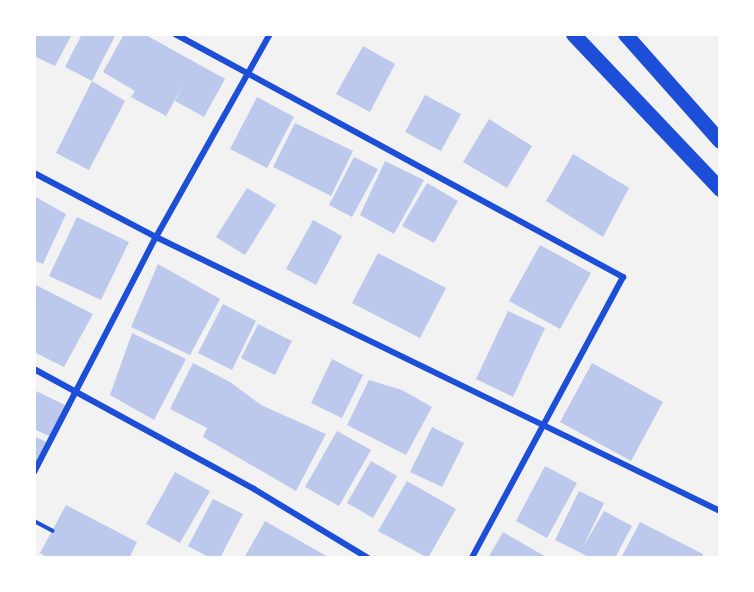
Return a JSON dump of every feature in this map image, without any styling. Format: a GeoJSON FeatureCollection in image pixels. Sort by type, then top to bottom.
{"type":"FeatureCollection","features":[{"type":"Feature","properties":{"kind":"main road"},"geometry":{"type":"LineString","coordinates":[[573,34],[720,189]]}},
{"type":"Feature","properties":{"kind":"main road"},"geometry":{"type":"LineString","coordinates":[[625,34],[720,141]]}},
{"type":"Feature","properties":{"kind":"street"},"geometry":{"type":"LineString","coordinates":[[175,34],[623,277],[472,558]]}},
{"type":"Feature","properties":{"kind":"street"},"geometry":{"type":"LineString","coordinates":[[34,472],[156,237],[270,34]]}},
{"type":"Feature","properties":{"kind":"street"},"geometry":{"type":"LineString","coordinates":[[34,173],[156,237],[720,511]]}},
{"type":"Feature","properties":{"kind":"street"},"geometry":{"type":"LineString","coordinates":[[34,369],[254,489],[368,558]]}},
{"type":"Feature","properties":{"kind":"path"},"geometry":{"type":"LineString","coordinates":[[34,521],[52,531]]}},
{"type":"Feature","properties":{"kind":"building"},"geometry":{"type":"Polygon","coordinates":[[[34,34],[72,34],[55,66],[34,56],[34,34]]]}},
{"type":"Feature","properties":{"kind":"building"},"geometry":{"type":"Polygon","coordinates":[[[82,34],[116,34],[92,81],[65,67],[82,34]]]}},
{"type":"Feature","properties":{"kind":"building"},"geometry":{"type":"Polygon","coordinates":[[[124,34],[144,34],[225,79],[204,117],[175,101],[183,85],[166,116],[131,97],[135,91],[103,72],[124,34]]]}},
{"type":"Feature","properties":{"kind":"building"},"geometry":{"type":"Polygon","coordinates":[[[363,46],[395,64],[370,112],[336,94],[363,46]]]}},
{"type":"Feature","properties":{"kind":"building"},"geometry":{"type":"Polygon","coordinates":[[[92,81],[125,101],[89,170],[56,153],[92,81]]]}},
{"type":"Feature","properties":{"kind":"building"},"geometry":{"type":"Polygon","coordinates":[[[425,95],[461,114],[441,151],[405,132],[425,95]]]}},
{"type":"Feature","properties":{"kind":"building"},"geometry":{"type":"Polygon","coordinates":[[[257,97],[294,117],[267,168],[230,149],[257,97]]]}},
{"type":"Feature","properties":{"kind":"building"},"geometry":{"type":"Polygon","coordinates":[[[489,119],[532,146],[507,188],[463,162],[489,119]]]}},
{"type":"Feature","properties":{"kind":"building"},"geometry":{"type":"Polygon","coordinates":[[[295,123],[353,151],[331,196],[273,167],[295,123]]]}},
{"type":"Feature","properties":{"kind":"building"},"geometry":{"type":"Polygon","coordinates":[[[573,154],[629,188],[603,237],[546,201],[573,154]]]}},
{"type":"Feature","properties":{"kind":"building"},"geometry":{"type":"Polygon","coordinates":[[[354,157],[378,169],[352,217],[329,205],[354,157]]]}},
{"type":"Feature","properties":{"kind":"building"},"geometry":{"type":"Polygon","coordinates":[[[385,161],[424,180],[394,234],[360,215],[385,161]]]}},
{"type":"Feature","properties":{"kind":"building"},"geometry":{"type":"Polygon","coordinates":[[[427,183],[458,201],[434,243],[402,226],[427,183]]]}},
{"type":"Feature","properties":{"kind":"building"},"geometry":{"type":"Polygon","coordinates":[[[247,188],[276,205],[245,255],[216,237],[247,188]]]}},
{"type":"Feature","properties":{"kind":"building"},"geometry":{"type":"Polygon","coordinates":[[[34,196],[66,214],[43,264],[34,260],[34,196]]]}},
{"type":"Feature","properties":{"kind":"building"},"geometry":{"type":"Polygon","coordinates":[[[77,217],[129,242],[101,300],[49,276],[77,217]]]}},
{"type":"Feature","properties":{"kind":"building"},"geometry":{"type":"Polygon","coordinates":[[[313,220],[342,236],[316,285],[286,269],[313,220]]]}},
{"type":"Feature","properties":{"kind":"building"},"geometry":{"type":"Polygon","coordinates":[[[540,245],[591,273],[560,329],[509,301],[540,245]]]}},
{"type":"Feature","properties":{"kind":"building"},"geometry":{"type":"Polygon","coordinates":[[[378,253],[446,288],[420,338],[352,303],[378,253]]]}},
{"type":"Feature","properties":{"kind":"building"},"geometry":{"type":"Polygon","coordinates":[[[158,264],[220,299],[190,355],[131,327],[158,264]]]}},
{"type":"Feature","properties":{"kind":"building"},"geometry":{"type":"Polygon","coordinates":[[[34,284],[93,314],[64,367],[34,352],[34,284]]]}},
{"type":"Feature","properties":{"kind":"building"},"geometry":{"type":"Polygon","coordinates":[[[223,304],[256,321],[232,370],[198,353],[223,304]]]}},
{"type":"Feature","properties":{"kind":"building"},"geometry":{"type":"Polygon","coordinates":[[[508,311],[545,328],[513,397],[476,379],[508,311]]]}},
{"type":"Feature","properties":{"kind":"building"},"geometry":{"type":"Polygon","coordinates":[[[258,324],[292,341],[275,375],[241,358],[258,324]]]}},
{"type":"Feature","properties":{"kind":"building"},"geometry":{"type":"Polygon","coordinates":[[[132,333],[186,359],[154,420],[110,395],[132,333]]]}},
{"type":"Feature","properties":{"kind":"building"},"geometry":{"type":"Polygon","coordinates":[[[332,359],[363,375],[342,418],[311,403],[332,359]]]}},
{"type":"Feature","properties":{"kind":"building"},"geometry":{"type":"Polygon","coordinates":[[[193,363],[230,382],[261,405],[326,434],[296,491],[203,437],[207,428],[170,409],[193,363]]]}},
{"type":"Feature","properties":{"kind":"building"},"geometry":{"type":"Polygon","coordinates":[[[592,363],[663,402],[631,461],[560,422],[592,363]]]}},
{"type":"Feature","properties":{"kind":"building"},"geometry":{"type":"Polygon","coordinates":[[[369,380],[402,390],[432,407],[406,455],[347,425],[369,380]]]}},
{"type":"Feature","properties":{"kind":"building"},"geometry":{"type":"Polygon","coordinates":[[[34,390],[67,406],[51,437],[34,429],[34,390]]]}},
{"type":"Feature","properties":{"kind":"building"},"geometry":{"type":"Polygon","coordinates":[[[432,427],[464,443],[442,487],[410,472],[432,427]]]}},
{"type":"Feature","properties":{"kind":"building"},"geometry":{"type":"Polygon","coordinates":[[[337,431],[371,450],[339,506],[305,487],[337,431]]]}},
{"type":"Feature","properties":{"kind":"building"},"geometry":{"type":"Polygon","coordinates":[[[34,436],[46,442],[34,465],[34,436]]]}},
{"type":"Feature","properties":{"kind":"building"},"geometry":{"type":"Polygon","coordinates":[[[371,461],[397,476],[373,518],[347,503],[371,461]]]}},
{"type":"Feature","properties":{"kind":"building"},"geometry":{"type":"Polygon","coordinates":[[[545,466],[577,483],[547,538],[516,521],[545,466]]]}},
{"type":"Feature","properties":{"kind":"building"},"geometry":{"type":"Polygon","coordinates":[[[175,472],[210,491],[180,543],[146,524],[175,472]]]}},
{"type":"Feature","properties":{"kind":"building"},"geometry":{"type":"Polygon","coordinates":[[[407,481],[456,509],[428,558],[378,531],[407,481]]]}},
{"type":"Feature","properties":{"kind":"building"},"geometry":{"type":"Polygon","coordinates":[[[579,491],[604,503],[583,547],[604,511],[632,526],[615,558],[591,558],[555,540],[579,491]]]}},
{"type":"Feature","properties":{"kind":"building"},"geometry":{"type":"Polygon","coordinates":[[[213,499],[243,514],[220,558],[210,558],[188,546],[213,499]]]}},
{"type":"Feature","properties":{"kind":"building"},"geometry":{"type":"Polygon","coordinates":[[[66,505],[137,542],[129,558],[48,558],[40,553],[66,505]]]}},
{"type":"Feature","properties":{"kind":"building"},"geometry":{"type":"Polygon","coordinates":[[[265,521],[330,558],[244,558],[265,521]]]}},
{"type":"Feature","properties":{"kind":"building"},"geometry":{"type":"Polygon","coordinates":[[[640,522],[703,554],[702,558],[621,558],[640,522]]]}},
{"type":"Feature","properties":{"kind":"building"},"geometry":{"type":"Polygon","coordinates":[[[503,532],[548,558],[488,558],[503,532]]]}}]}
